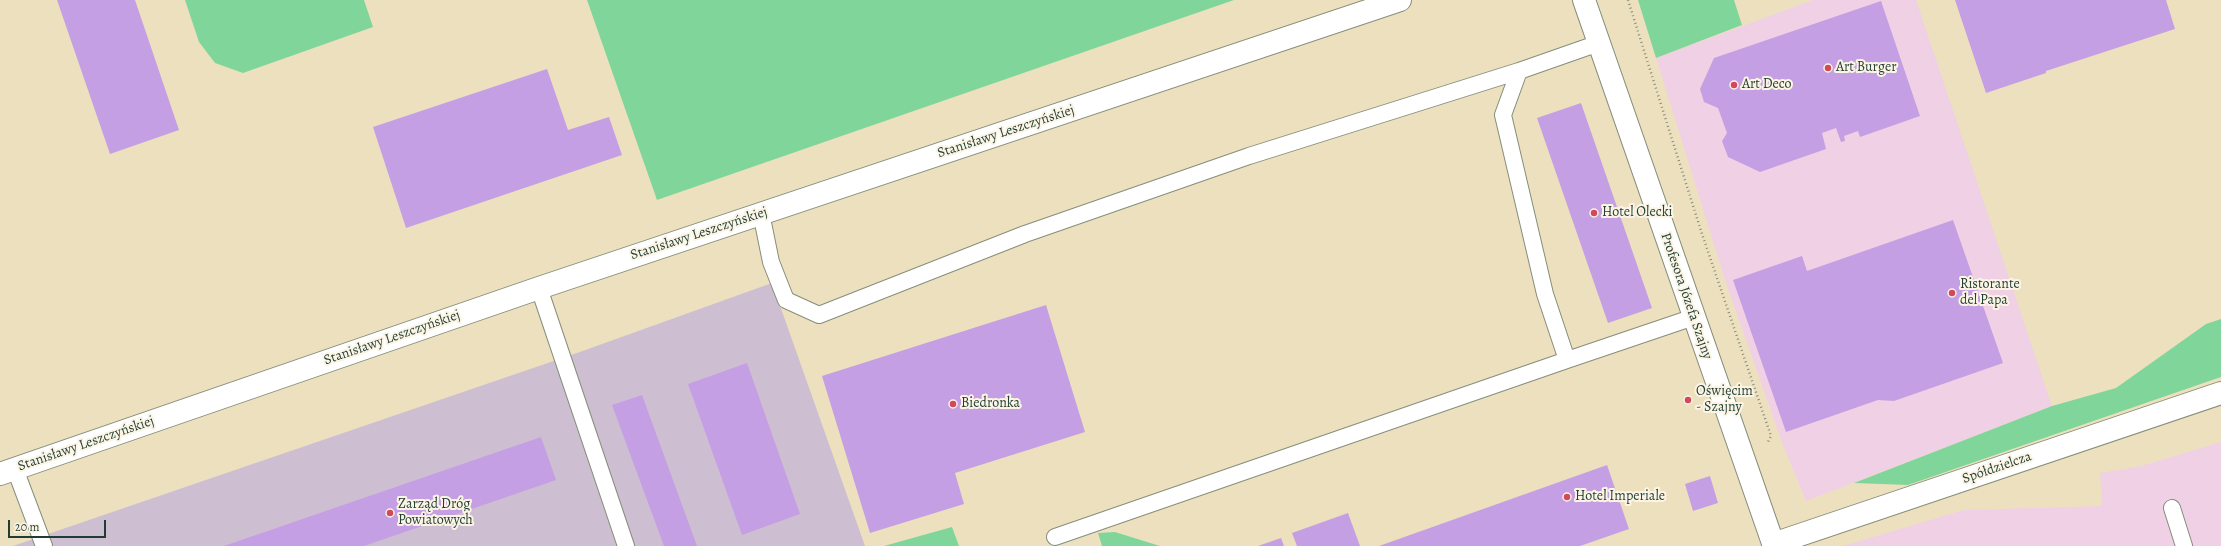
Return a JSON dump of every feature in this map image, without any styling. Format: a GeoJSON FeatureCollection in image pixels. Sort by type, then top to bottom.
{"type":"FeatureCollection","features":[{"type":"Feature","properties":{"kind":"street","name":"Stanisławy Leszczyńskiej"},"geometry":{"type":"LineString","coordinates":[[8,472],[539,288],[1400,0]]}},
{"type":"Feature","properties":{"kind":"street","name":"Profesora Józefa Szajny"},"geometry":{"type":"LineString","coordinates":[[1584,0],[1773,545]]}},
{"type":"Feature","properties":{"kind":"street","name":"Spółdzielcza"},"geometry":{"type":"LineString","coordinates":[[1773,545],[2221,393]]}},
{"type":"Feature","properties":{"kind":"lane"},"geometry":{"type":"LineString","coordinates":[[762,214],[771,262],[786,300],[819,315],[1026,234],[1249,156],[1519,71],[1599,43]]}},
{"type":"Feature","properties":{"kind":"lane"},"geometry":{"type":"LineString","coordinates":[[1519,71],[1503,115],[1545,294],[1567,360]]}},
{"type":"Feature","properties":{"kind":"lane"},"geometry":{"type":"LineString","coordinates":[[539,288],[626,546]]}},
{"type":"Feature","properties":{"kind":"lane"},"geometry":{"type":"LineString","coordinates":[[1055,538],[1567,360],[1694,318]]}},
{"type":"Feature","properties":{"kind":"lane"},"geometry":{"type":"LineString","coordinates":[[8,472],[44,546]]}},
{"type":"Feature","properties":{"kind":"lane"},"geometry":{"type":"LineString","coordinates":[[2172,508],[2184,546]]}},
{"type":"Feature","properties":{"kind":"path"},"geometry":{"type":"LineString","coordinates":[[1628,0],[1702,234],[1771,436],[1768,444]]}},
{"type":"Feature","properties":{"kind":"shaded area"},"geometry":{"type":"Polygon","coordinates":[[[1813,0],[1916,0],[2052,406],[1806,501],[1783,445],[1726,283],[1656,58],[1813,0]]]}},
{"type":"Feature","properties":{"kind":"shaded area"},"geometry":{"type":"Polygon","coordinates":[[[772,283],[865,546],[13,546],[577,353],[772,283]]]}},
{"type":"Feature","properties":{"kind":"shaded area"},"geometry":{"type":"Polygon","coordinates":[[[2221,442],[2221,546],[1843,546],[1964,510],[2102,506],[2100,473],[2141,466],[2221,442]]]}},
{"type":"Feature","properties":{"kind":"green space"},"geometry":{"type":"Polygon","coordinates":[[[185,0],[364,0],[373,27],[243,73],[215,63],[199,42],[185,0]]]}},
{"type":"Feature","properties":{"kind":"green space"},"geometry":{"type":"Polygon","coordinates":[[[587,0],[1234,0],[657,200],[587,0]]]}},
{"type":"Feature","properties":{"kind":"green space"},"geometry":{"type":"Polygon","coordinates":[[[1638,0],[1734,0],[1742,25],[1656,58],[1638,0]]]}},
{"type":"Feature","properties":{"kind":"green space"},"geometry":{"type":"Polygon","coordinates":[[[2221,319],[2221,377],[1908,485],[1854,483],[2052,406],[2116,388],[2206,324],[2221,319]]]}},
{"type":"Feature","properties":{"kind":"green space"},"geometry":{"type":"Polygon","coordinates":[[[952,527],[959,546],[884,546],[952,527]]]}},
{"type":"Feature","properties":{"kind":"green space"},"geometry":{"type":"Polygon","coordinates":[[[1115,532],[1160,546],[1102,546],[1098,533],[1115,532]]]}},
{"type":"Feature","properties":{"kind":"building"},"geometry":{"type":"Polygon","coordinates":[[[57,0],[135,0],[179,130],[110,154],[57,0]]]}},
{"type":"Feature","properties":{"kind":"building"},"geometry":{"type":"Polygon","coordinates":[[[1955,0],[2166,0],[2175,29],[2046,71],[2046,73],[1986,93],[1955,0]]]}},
{"type":"Feature","properties":{"kind":"building"},"geometry":{"type":"Polygon","coordinates":[[[1881,1],[1920,116],[1860,137],[1858,131],[1844,136],[1845,141],[1841,142],[1836,128],[1822,133],[1826,149],[1760,172],[1728,157],[1722,141],[1727,133],[1718,108],[1704,102],[1700,89],[1714,58],[1881,1]]]}},
{"type":"Feature","properties":{"kind":"building"},"geometry":{"type":"Polygon","coordinates":[[[547,69],[568,130],[609,117],[622,155],[406,228],[373,127],[547,69]]]}},
{"type":"Feature","properties":{"kind":"building","name":"Hotel Olecki"},"geometry":{"type":"Polygon","coordinates":[[[1581,103],[1652,308],[1608,323],[1537,118],[1581,103]]]}},
{"type":"Feature","properties":{"kind":"building"},"geometry":{"type":"Polygon","coordinates":[[[1953,220],[2003,363],[1894,401],[1878,400],[1786,432],[1733,280],[1802,256],[1807,271],[1953,220]]]}},
{"type":"Feature","properties":{"kind":"building","name":"Biedronka"},"geometry":{"type":"Polygon","coordinates":[[[1046,305],[1085,432],[955,473],[964,504],[870,533],[822,376],[1046,305]]]}},
{"type":"Feature","properties":{"kind":"building"},"geometry":{"type":"Polygon","coordinates":[[[747,363],[800,514],[742,535],[688,384],[747,363]]]}},
{"type":"Feature","properties":{"kind":"building"},"geometry":{"type":"Polygon","coordinates":[[[642,395],[697,546],[664,546],[612,405],[642,395]]]}},
{"type":"Feature","properties":{"kind":"building","name":"Zarząd Dróg Powiatowych"},"geometry":{"type":"Polygon","coordinates":[[[541,437],[556,480],[364,546],[224,546],[541,437]]]}},
{"type":"Feature","properties":{"kind":"building","name":"Hotel Imperiale"},"geometry":{"type":"Polygon","coordinates":[[[1607,465],[1629,529],[1580,546],[1379,546],[1607,465]]]}},
{"type":"Feature","properties":{"kind":"building"},"geometry":{"type":"Polygon","coordinates":[[[1710,476],[1718,503],[1693,511],[1685,484],[1710,476]]]}},
{"type":"Feature","properties":{"kind":"building"},"geometry":{"type":"Polygon","coordinates":[[[1348,513],[1360,546],[1297,546],[1292,533],[1348,513]]]}},
{"type":"Feature","properties":{"kind":"building"},"geometry":{"type":"Polygon","coordinates":[[[1281,538],[1284,546],[1258,546],[1281,538]]]}},
{"type":"Feature","properties":{"kind":"place","name":"Art Burger"},"geometry":{"type":"Point","coordinates":[1828,68]}},
{"type":"Feature","properties":{"kind":"place","name":"Art Deco"},"geometry":{"type":"Point","coordinates":[1734,85]}},
{"type":"Feature","properties":{"kind":"place","name":"Hotel Olecki"},"geometry":{"type":"Point","coordinates":[1594,213]}},
{"type":"Feature","properties":{"kind":"place","name":"Ristorante del Papa"},"geometry":{"type":"Point","coordinates":[1952,293]}},
{"type":"Feature","properties":{"kind":"place","name":"Oświęcim - Szajny"},"geometry":{"type":"Point","coordinates":[1688,400]}},
{"type":"Feature","properties":{"kind":"place","name":"Biedronka"},"geometry":{"type":"Point","coordinates":[953,404]}},
{"type":"Feature","properties":{"kind":"place","name":"Hotel Imperiale"},"geometry":{"type":"Point","coordinates":[1567,497]}},
{"type":"Feature","properties":{"kind":"place","name":"Zarząd Dróg Powiatowych"},"geometry":{"type":"Point","coordinates":[390,513]}}]}
